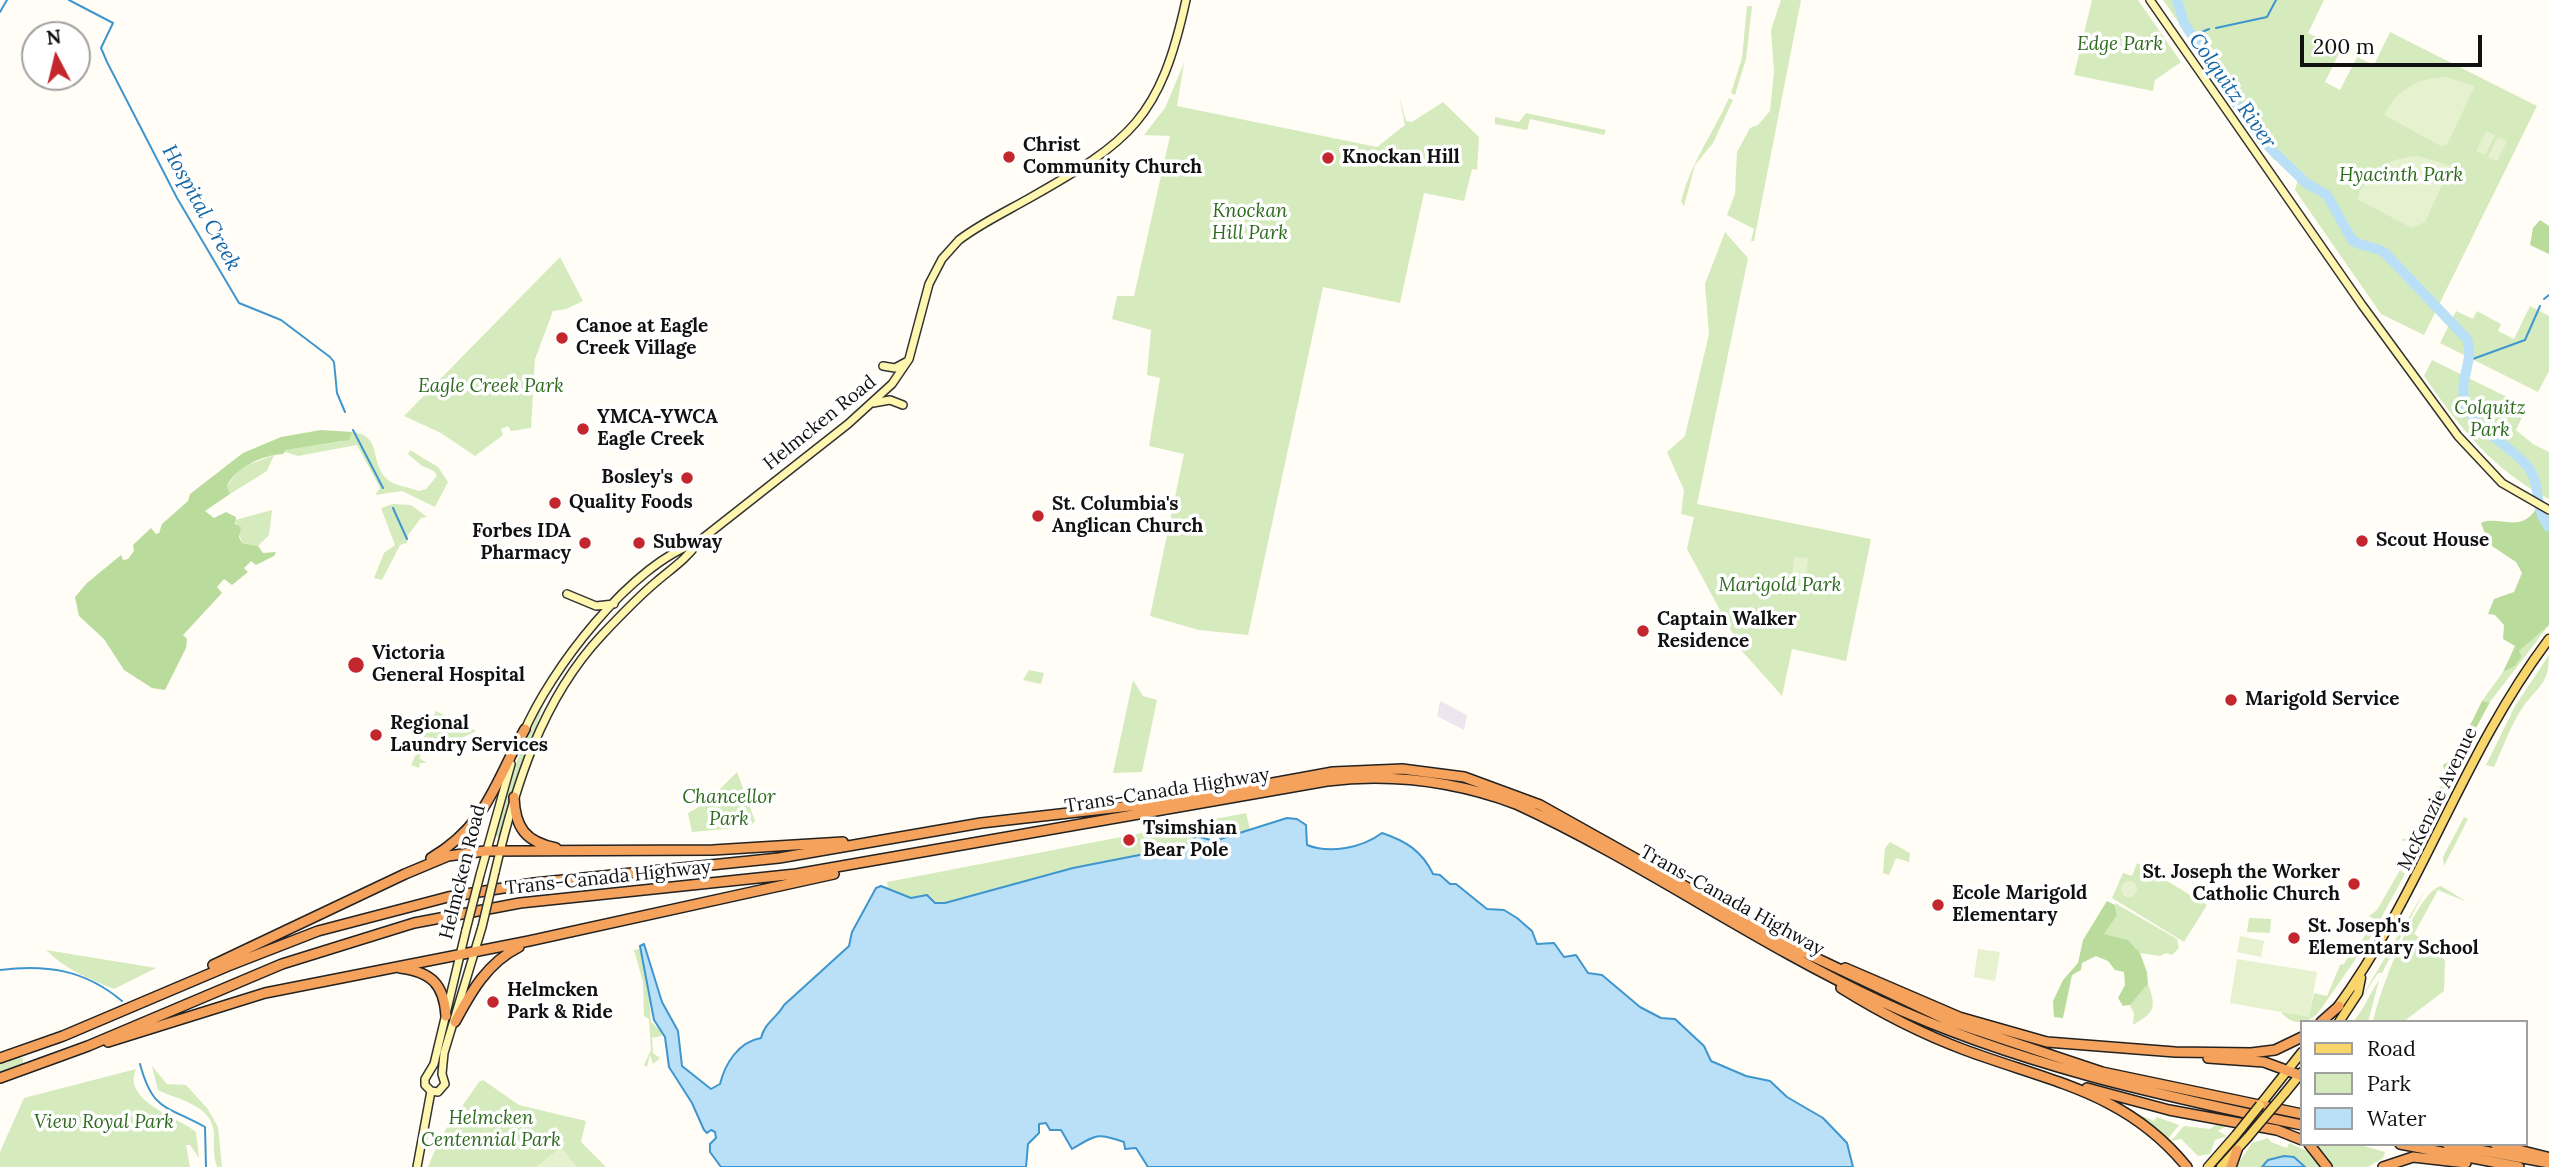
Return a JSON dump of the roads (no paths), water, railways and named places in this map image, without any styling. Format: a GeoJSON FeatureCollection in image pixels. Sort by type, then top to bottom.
{"type":"FeatureCollection","features":[{"type":"Feature","properties":{"kind":"highway"},"geometry":{"type":"LineString","coordinates":[[405,874],[454,844],[475,822],[525,730]]}},
{"type":"Feature","properties":{"kind":"highway","name":"Trans-Canada Highway"},"geometry":{"type":"LineString","coordinates":[[0,1058],[318,932],[448,897],[534,883],[779,858],[959,826],[1174,800],[1350,769],[1430,772],[1491,785],[1540,805],[1799,950],[1912,1006],[2020,1047],[2137,1080],[2300,1114]]}},
{"type":"Feature","properties":{"kind":"highway","name":"Trans-Canada Highway"},"geometry":{"type":"LineString","coordinates":[[0,1078],[88,1046],[282,964],[414,923],[520,903],[796,874],[1337,780],[1387,777],[1442,783],[1480,791],[1542,816],[1808,965],[1927,1022],[2028,1059],[2118,1085],[2300,1125]]}},
{"type":"Feature","properties":{"kind":"highway"},"geometry":{"type":"LineString","coordinates":[[514,797],[516,821],[528,839],[557,848],[593,851]]}},
{"type":"Feature","properties":{"kind":"highway"},"geometry":{"type":"LineString","coordinates":[[144,1002],[194,974],[448,856],[485,851],[801,847],[920,828],[959,826]]}},
{"type":"Feature","properties":{"kind":"highway"},"geometry":{"type":"LineString","coordinates":[[88,1046],[123,1038],[265,993],[529,941],[871,866],[986,844],[1010,835]]}},
{"type":"Feature","properties":{"kind":"highway"},"geometry":{"type":"LineString","coordinates":[[455,1023],[470,993],[494,964],[529,941]]}},
{"type":"Feature","properties":{"kind":"highway"},"geometry":{"type":"LineString","coordinates":[[1799,950],[1989,1028],[2076,1046],[2175,1052],[2263,1052],[2300,1038]]}},
{"type":"Feature","properties":{"kind":"highway"},"geometry":{"type":"LineString","coordinates":[[1808,965],[1858,999],[1926,1034],[2063,1083],[2127,1111],[2144,1122],[2176,1153],[2186,1167]]}},
{"type":"Feature","properties":{"kind":"highway"},"geometry":{"type":"LineString","coordinates":[[391,967],[419,971],[432,978],[443,991],[446,1016]]}},
{"type":"Feature","properties":{"kind":"highway"},"geometry":{"type":"LineString","coordinates":[[2323,1020],[2339,1006]]}},
{"type":"Feature","properties":{"kind":"highway"},"geometry":{"type":"LineString","coordinates":[[2175,1052],[2188,1056],[2264,1062],[2300,1074]]}},
{"type":"Feature","properties":{"kind":"highway"},"geometry":{"type":"LineString","coordinates":[[2063,1083],[2169,1110],[2277,1130],[2300,1139]]}},
{"type":"Feature","properties":{"kind":"highway"},"geometry":{"type":"LineString","coordinates":[[2311,1146],[2327,1167]]}},
{"type":"Feature","properties":{"kind":"highway"},"geometry":{"type":"LineString","coordinates":[[2410,1146],[2519,1167]]}},
{"type":"Feature","properties":{"kind":"highway"},"geometry":{"type":"LineString","coordinates":[[2457,1146],[2549,1163]]}},
{"type":"Feature","properties":{"kind":"highway"},"geometry":{"type":"LineString","coordinates":[[2503,1146],[2549,1158]]}},
{"type":"Feature","properties":{"kind":"highway"},"geometry":{"type":"LineString","coordinates":[[2231,1167],[2237,1150]]}},
{"type":"Feature","properties":{"kind":"highway"},"geometry":{"type":"LineString","coordinates":[[2383,1167],[2413,1157],[2500,1164]]}},
{"type":"Feature","properties":{"kind":"main road","name":"Helmcken Road"},"geometry":{"type":"LineString","coordinates":[[428,1074],[434,1064],[458,955],[498,800],[525,730],[555,674],[594,625],[638,581],[685,547],[698,542],[872,403],[892,384],[909,359],[929,284],[942,259],[959,240],[1100,157],[1143,115],[1158,91],[1172,57],[1186,0]]}},
{"type":"Feature","properties":{"kind":"main road"},"geometry":{"type":"LineString","coordinates":[[2150,0],[2368,313],[2458,436],[2494,476],[2546,508]]}},
{"type":"Feature","properties":{"kind":"main road"},"geometry":{"type":"LineString","coordinates":[[883,366],[895,368],[909,359]]}},
{"type":"Feature","properties":{"kind":"main road"},"geometry":{"type":"LineString","coordinates":[[872,403],[890,400],[902,405]]}},
{"type":"Feature","properties":{"kind":"main road","name":"Helmcken Road"},"geometry":{"type":"LineString","coordinates":[[433,1092],[445,1084],[442,1074],[444,1053],[482,927],[514,797],[535,742],[564,684],[603,634],[654,583],[690,554],[698,542]]}},
{"type":"Feature","properties":{"kind":"main road"},"geometry":{"type":"LineString","coordinates":[[567,594],[597,606],[615,603]]}},
{"type":"Feature","properties":{"kind":"main road","name":"McKenzie Avenue"},"geometry":{"type":"LineString","coordinates":[[2328,1020],[2361,976],[2419,874],[2498,714],[2549,639]]}},
{"type":"Feature","properties":{"kind":"main road","name":"McKenzie Avenue"},"geometry":{"type":"LineString","coordinates":[[2340,1020],[2358,993],[2361,976]]}},
{"type":"Feature","properties":{"kind":"main road"},"geometry":{"type":"LineString","coordinates":[[2208,1167],[2300,1054]]}},
{"type":"Feature","properties":{"kind":"main road"},"geometry":{"type":"LineString","coordinates":[[417,1167],[433,1092],[425,1085],[428,1074],[442,1074]]}},
{"type":"Feature","properties":{"kind":"main road"},"geometry":{"type":"LineString","coordinates":[[2221,1167],[2300,1075]]}},
{"type":"Feature","properties":{"kind":"water"},"geometry":{"type":"Polygon","coordinates":[[[1287,818],[1297,819],[1306,825],[1307,845],[1316,848],[1356,846],[1382,833],[1406,843],[1424,859],[1433,874],[1440,875],[1450,884],[1456,884],[1487,909],[1504,910],[1517,918],[1532,931],[1537,944],[1554,943],[1564,957],[1576,955],[1588,973],[1602,975],[1640,1007],[1661,1018],[1675,1019],[1704,1046],[1711,1061],[1746,1076],[1770,1081],[1787,1097],[1823,1118],[1847,1143],[1853,1167],[1148,1167],[1136,1148],[1125,1149],[1124,1142],[1107,1137],[1096,1136],[1072,1149],[1061,1130],[1050,1130],[1046,1123],[1039,1124],[1039,1133],[1028,1144],[1026,1167],[721,1167],[710,1152],[710,1144],[716,1138],[715,1132],[711,1130],[707,1133],[704,1130],[692,1103],[669,1067],[665,1037],[654,1020],[640,946],[644,944],[662,1002],[678,1031],[682,1066],[711,1089],[720,1084],[725,1069],[739,1049],[761,1038],[765,1028],[784,1005],[849,946],[852,932],[876,888],[881,886],[911,898],[927,895],[935,903],[945,903],[1073,868],[1185,846],[1197,836],[1214,841],[1287,818]]]}},
{"type":"Feature","properties":{"kind":"water"},"geometry":{"type":"Polygon","coordinates":[[[2284,1156],[2294,1157],[2305,1167],[2262,1167],[2268,1160],[2284,1156]]]}},
{"type":"Feature","properties":{"kind":"waterway","name":"Hospital Creek"},"geometry":{"type":"LineString","coordinates":[[0,12],[7,0]]}},
{"type":"Feature","properties":{"kind":"waterway","name":"Hospital Creek"},"geometry":{"type":"LineString","coordinates":[[69,0],[113,23],[101,48],[107,62],[177,198],[239,303],[281,320],[330,357],[334,362],[337,393],[345,412]]}},
{"type":"Feature","properties":{"kind":"waterway","name":"Colquitz River"},"geometry":{"type":"LineString","coordinates":[[2177,0],[2184,23],[2247,120],[2271,149],[2306,183],[2327,195],[2352,240],[2385,253],[2467,339],[2469,355],[2463,394],[2469,412],[2484,429],[2528,467],[2535,481],[2541,512],[2549,527]]}},
{"type":"Feature","properties":{"kind":"waterway"},"geometry":{"type":"LineString","coordinates":[[2216,28],[2267,17],[2276,0]]}},
{"type":"Feature","properties":{"kind":"waterway"},"geometry":{"type":"LineString","coordinates":[[2192,36],[2209,29]]}},
{"type":"Feature","properties":{"kind":"waterway"},"geometry":{"type":"LineString","coordinates":[[2544,299],[2549,295]]}},
{"type":"Feature","properties":{"kind":"waterway"},"geometry":{"type":"LineString","coordinates":[[2470,360],[2525,340],[2540,306]]}},
{"type":"Feature","properties":{"kind":"waterway","name":"Hospital Creek"},"geometry":{"type":"LineString","coordinates":[[353,430],[383,488]]}},
{"type":"Feature","properties":{"kind":"waterway","name":"Hospital Creek"},"geometry":{"type":"LineString","coordinates":[[393,508],[407,539]]}},
{"type":"Feature","properties":{"kind":"waterway"},"geometry":{"type":"LineString","coordinates":[[0,970],[34,968],[65,972],[94,982],[122,1001]]}},
{"type":"Feature","properties":{"kind":"waterway"},"geometry":{"type":"LineString","coordinates":[[140,1064],[150,1091],[156,1099],[171,1110],[205,1127],[206,1167]]}},
{"type":"Feature","properties":{"kind":"place","name":"Christ Community Church"},"geometry":{"type":"Point","coordinates":[1009,157]}},
{"type":"Feature","properties":{"kind":"place","name":"Knockan Hill"},"geometry":{"type":"Point","coordinates":[1328,158]}},
{"type":"Feature","properties":{"kind":"place","name":"Canoe at Eagle Creek Village"},"geometry":{"type":"Point","coordinates":[562,338]}},
{"type":"Feature","properties":{"kind":"place","name":"YMCA-YWCA Eagle Creek"},"geometry":{"type":"Point","coordinates":[583,429]}},
{"type":"Feature","properties":{"kind":"place","name":"Bosley's"},"geometry":{"type":"Point","coordinates":[687,478]}},
{"type":"Feature","properties":{"kind":"place","name":"Quality Foods"},"geometry":{"type":"Point","coordinates":[555,503]}},
{"type":"Feature","properties":{"kind":"place","name":"St. Columbia's Anglican Church"},"geometry":{"type":"Point","coordinates":[1038,516]}},
{"type":"Feature","properties":{"kind":"place","name":"Scout House"},"geometry":{"type":"Point","coordinates":[2362,541]}},
{"type":"Feature","properties":{"kind":"place","name":"Forbes IDA Pharmacy"},"geometry":{"type":"Point","coordinates":[585,543]}},
{"type":"Feature","properties":{"kind":"place","name":"Subway"},"geometry":{"type":"Point","coordinates":[639,543]}},
{"type":"Feature","properties":{"kind":"place","name":"Captain Walker Residence"},"geometry":{"type":"Point","coordinates":[1643,631]}},
{"type":"Feature","properties":{"kind":"place","name":"Victoria General Hospital"},"geometry":{"type":"Point","coordinates":[356,665]}},
{"type":"Feature","properties":{"kind":"place","name":"Marigold Service"},"geometry":{"type":"Point","coordinates":[2231,700]}},
{"type":"Feature","properties":{"kind":"place","name":"Regional Laundry Services"},"geometry":{"type":"Point","coordinates":[376,735]}},
{"type":"Feature","properties":{"kind":"place","name":"Tsimshian Bear Pole"},"geometry":{"type":"Point","coordinates":[1129,840]}},
{"type":"Feature","properties":{"kind":"place","name":"St. Joseph the Worker Catholic Church"},"geometry":{"type":"Point","coordinates":[2354,884]}},
{"type":"Feature","properties":{"kind":"place","name":"Ecole Marigold Elementary"},"geometry":{"type":"Point","coordinates":[1938,905]}},
{"type":"Feature","properties":{"kind":"place","name":"St. Joseph's Elementary School"},"geometry":{"type":"Point","coordinates":[2294,938]}},
{"type":"Feature","properties":{"kind":"place","name":"Helmcken Park & Ride"},"geometry":{"type":"Point","coordinates":[493,1002]}},
{"type":"Feature","properties":{"kind":"park label","name":"Edge Park"},"geometry":{"type":"Point","coordinates":[2120,45]}},
{"type":"Feature","properties":{"kind":"park label","name":"Hyacinth Park"},"geometry":{"type":"Point","coordinates":[2401,176]}},
{"type":"Feature","properties":{"kind":"park label","name":"Knockan Hill Park"},"geometry":{"type":"Point","coordinates":[1250,223]}},
{"type":"Feature","properties":{"kind":"park label","name":"Eagle Creek Park"},"geometry":{"type":"Point","coordinates":[491,387]}},
{"type":"Feature","properties":{"kind":"park label","name":"Colquitz Park"},"geometry":{"type":"Point","coordinates":[2490,420]}},
{"type":"Feature","properties":{"kind":"park label","name":"Marigold Park"},"geometry":{"type":"Point","coordinates":[1780,586]}},
{"type":"Feature","properties":{"kind":"park label","name":"Chancellor Park"},"geometry":{"type":"Point","coordinates":[729,809]}},
{"type":"Feature","properties":{"kind":"park label","name":"View Royal Park"},"geometry":{"type":"Point","coordinates":[104,1123]}},
{"type":"Feature","properties":{"kind":"park label","name":"Helmcken Centennial Park"},"geometry":{"type":"Point","coordinates":[491,1130]}}]}
